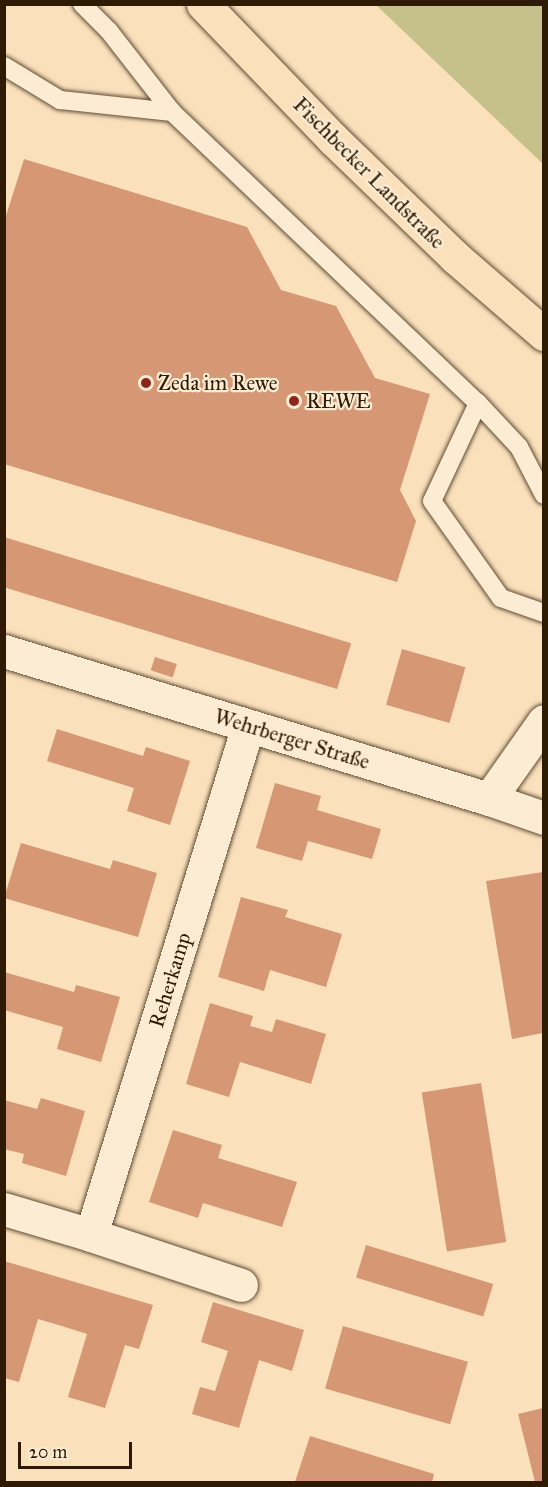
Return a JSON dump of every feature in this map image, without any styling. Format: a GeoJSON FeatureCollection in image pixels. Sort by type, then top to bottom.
{"type":"FeatureCollection","features":[{"type":"Feature","properties":{"kind":"main road","name":"Fischbecker Landstraße"},"geometry":{"type":"LineString","coordinates":[[202,4],[333,139],[455,257],[543,334]]}},
{"type":"Feature","properties":{"kind":"street","name":"Wehrberger Straße"},"geometry":{"type":"LineString","coordinates":[[4,651],[489,799],[543,818]]}},
{"type":"Feature","properties":{"kind":"street"},"geometry":{"type":"LineString","coordinates":[[489,799],[543,721]]}},
{"type":"Feature","properties":{"kind":"street","name":"Reherkamp"},"geometry":{"type":"LineString","coordinates":[[91,1234],[248,726]]}},
{"type":"Feature","properties":{"kind":"street"},"geometry":{"type":"LineString","coordinates":[[4,1209],[91,1234],[241,1285]]}},
{"type":"Feature","properties":{"kind":"lane"},"geometry":{"type":"LineString","coordinates":[[82,4],[109,31],[172,112],[478,403],[519,447],[543,495]]}},
{"type":"Feature","properties":{"kind":"lane"},"geometry":{"type":"LineString","coordinates":[[4,66],[60,100],[172,112]]}},
{"type":"Feature","properties":{"kind":"lane"},"geometry":{"type":"LineString","coordinates":[[478,403],[432,501],[501,598],[543,613]]}},
{"type":"Feature","properties":{"kind":"shaded area"},"geometry":{"type":"Polygon","coordinates":[[[376,5],[543,5],[543,164],[376,5]]]}},
{"type":"Feature","properties":{"kind":"building"},"geometry":{"type":"Polygon","coordinates":[[[24,159],[247,227],[281,290],[336,306],[375,378],[430,394],[400,490],[416,521],[397,582],[4,464],[4,222],[24,159]]]}},
{"type":"Feature","properties":{"kind":"building"},"geometry":{"type":"Polygon","coordinates":[[[4,537],[351,643],[337,689],[4,587],[4,537]]]}},
{"type":"Feature","properties":{"kind":"building"},"geometry":{"type":"Polygon","coordinates":[[[402,649],[465,667],[449,723],[386,705],[402,649]]]}},
{"type":"Feature","properties":{"kind":"building"},"geometry":{"type":"Polygon","coordinates":[[[155,657],[177,664],[173,677],[151,670],[155,657]]]}},
{"type":"Feature","properties":{"kind":"building"},"geometry":{"type":"Polygon","coordinates":[[[57,729],[143,756],[146,747],[190,761],[170,825],[127,811],[134,788],[47,761],[57,729]]]}},
{"type":"Feature","properties":{"kind":"building"},"geometry":{"type":"Polygon","coordinates":[[[275,783],[321,796],[317,810],[381,829],[372,859],[308,841],[302,861],[256,848],[275,783]]]}},
{"type":"Feature","properties":{"kind":"building"},"geometry":{"type":"Polygon","coordinates":[[[21,843],[110,869],[113,860],[157,873],[138,937],[4,898],[21,843]]]}},
{"type":"Feature","properties":{"kind":"building"},"geometry":{"type":"Polygon","coordinates":[[[543,872],[543,1033],[512,1039],[486,881],[543,872]]]}},
{"type":"Feature","properties":{"kind":"building"},"geometry":{"type":"Polygon","coordinates":[[[241,897],[288,910],[285,917],[342,934],[326,987],[270,970],[264,991],[218,977],[241,897]]]}},
{"type":"Feature","properties":{"kind":"building"},"geometry":{"type":"Polygon","coordinates":[[[4,972],[74,992],[76,985],[120,997],[101,1062],[57,1049],[63,1027],[4,1010],[4,972]]]}},
{"type":"Feature","properties":{"kind":"building"},"geometry":{"type":"Polygon","coordinates":[[[210,1003],[253,1016],[250,1026],[272,1032],[276,1019],[326,1034],[311,1084],[240,1062],[229,1097],[186,1084],[210,1003]]]}},
{"type":"Feature","properties":{"kind":"building"},"geometry":{"type":"Polygon","coordinates":[[[481,1083],[506,1242],[447,1251],[422,1092],[481,1083]]]}},
{"type":"Feature","properties":{"kind":"building"},"geometry":{"type":"Polygon","coordinates":[[[41,1098],[85,1111],[66,1176],[22,1163],[24,1154],[4,1149],[4,1100],[37,1109],[41,1098]]]}},
{"type":"Feature","properties":{"kind":"building"},"geometry":{"type":"Polygon","coordinates":[[[173,1130],[222,1145],[218,1158],[297,1182],[282,1227],[203,1203],[198,1218],[149,1202],[173,1130]]]}},
{"type":"Feature","properties":{"kind":"building"},"geometry":{"type":"Polygon","coordinates":[[[366,1245],[493,1284],[483,1316],[356,1278],[366,1245]]]}},
{"type":"Feature","properties":{"kind":"building"},"geometry":{"type":"Polygon","coordinates":[[[4,1261],[153,1305],[139,1349],[125,1345],[105,1408],[68,1397],[87,1334],[62,1326],[38,1319],[19,1382],[4,1378],[4,1261]]]}},
{"type":"Feature","properties":{"kind":"building"},"geometry":{"type":"Polygon","coordinates":[[[213,1302],[304,1330],[292,1371],[259,1360],[239,1428],[192,1414],[200,1387],[215,1391],[228,1351],[201,1342],[213,1302]]]}},
{"type":"Feature","properties":{"kind":"building"},"geometry":{"type":"Polygon","coordinates":[[[343,1326],[468,1362],[450,1424],[325,1388],[343,1326]]]}},
{"type":"Feature","properties":{"kind":"building"},"geometry":{"type":"Polygon","coordinates":[[[543,1408],[543,1482],[535,1482],[518,1414],[543,1408]]]}},
{"type":"Feature","properties":{"kind":"building"},"geometry":{"type":"Polygon","coordinates":[[[310,1436],[434,1474],[432,1482],[295,1482],[310,1436]]]}},
{"type":"Feature","properties":{"kind":"place","name":"Zeda im Rewe"},"geometry":{"type":"Point","coordinates":[146,383]}},
{"type":"Feature","properties":{"kind":"place","name":"REWE"},"geometry":{"type":"Point","coordinates":[294,401]}}]}
